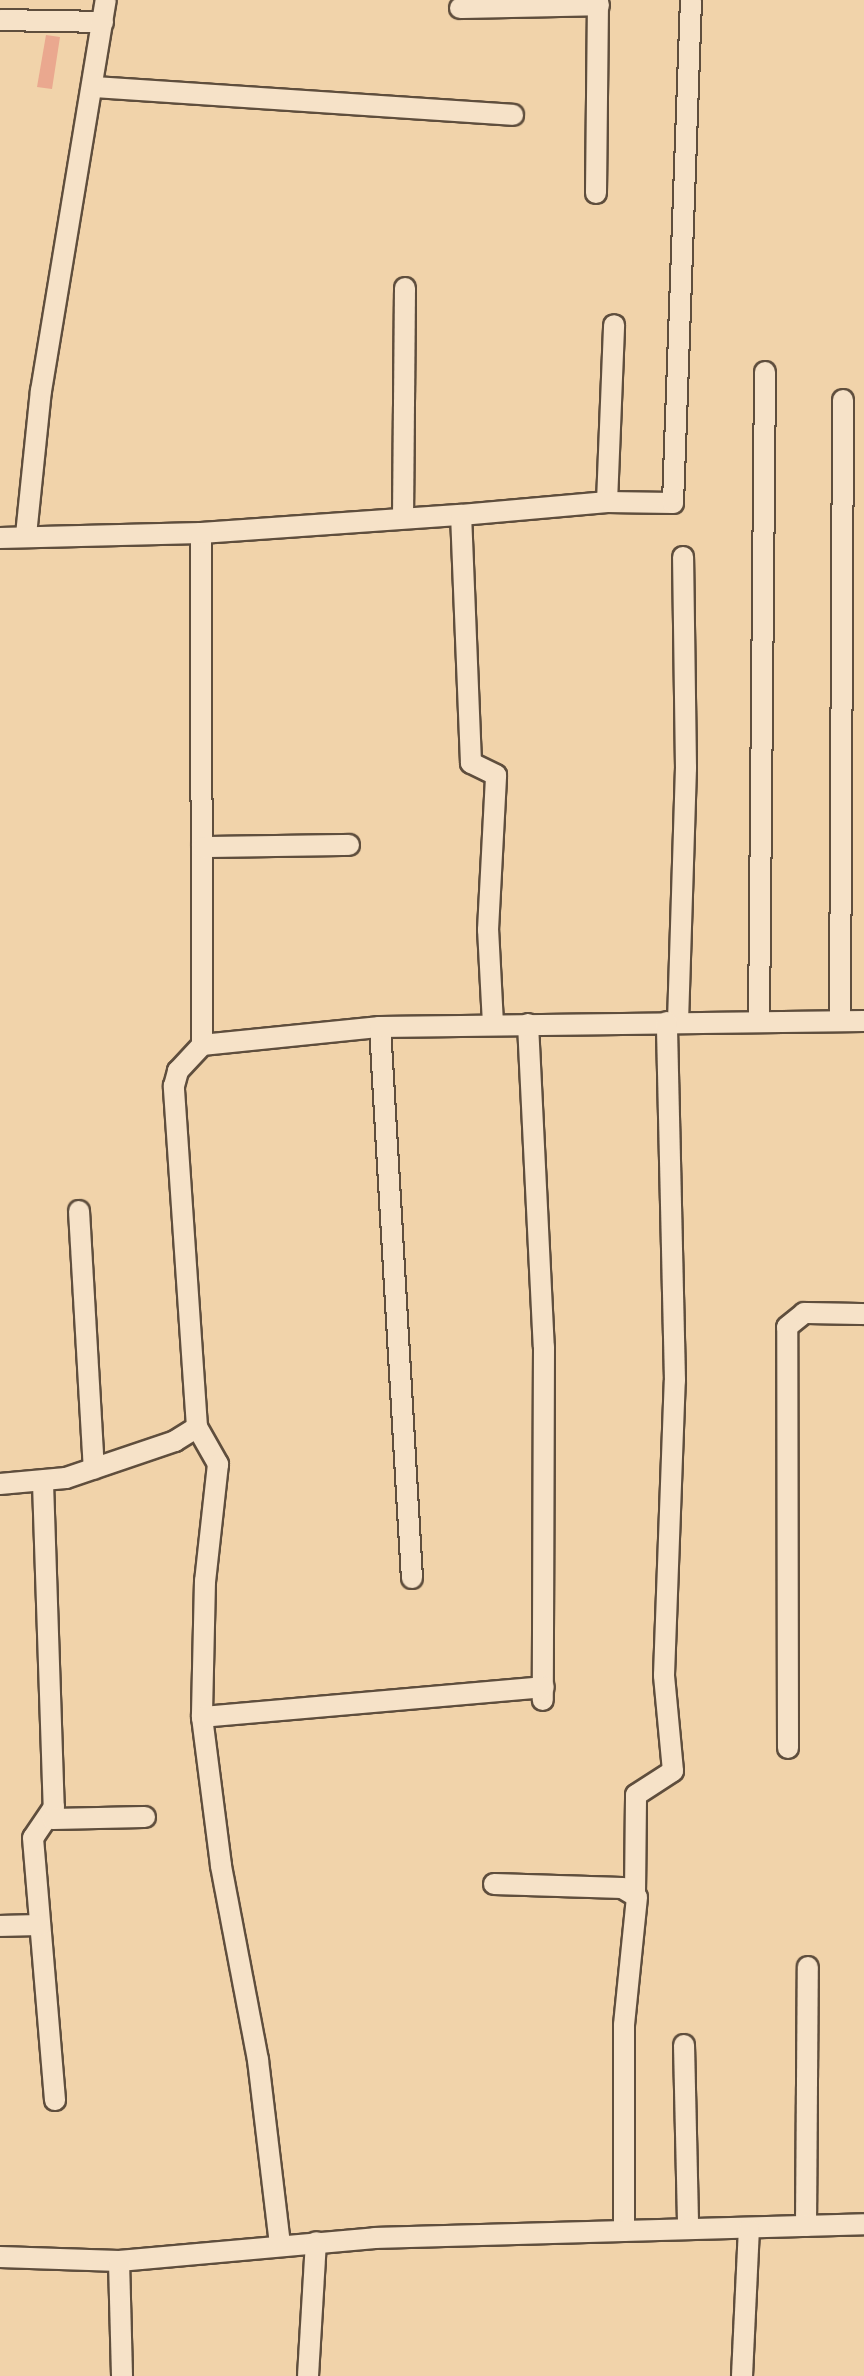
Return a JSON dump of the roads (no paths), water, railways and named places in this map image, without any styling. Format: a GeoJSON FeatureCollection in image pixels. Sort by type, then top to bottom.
{"type":"FeatureCollection","features":[{"type":"Feature","properties":{"kind":"street"},"geometry":{"type":"LineString","coordinates":[[26,536],[41,391],[106,0]]}},
{"type":"Feature","properties":{"kind":"street"},"geometry":{"type":"LineString","coordinates":[[0,538],[201,533],[607,502],[673,503],[691,0]]}},
{"type":"Feature","properties":{"kind":"street"},"geometry":{"type":"LineString","coordinates":[[460,8],[599,3],[596,193]]}},
{"type":"Feature","properties":{"kind":"street"},"geometry":{"type":"LineString","coordinates":[[0,20],[102,22]]}},
{"type":"Feature","properties":{"kind":"street"},"geometry":{"type":"LineString","coordinates":[[93,88],[513,115]]}},
{"type":"Feature","properties":{"kind":"street"},"geometry":{"type":"LineString","coordinates":[[404,518],[405,288]]}},
{"type":"Feature","properties":{"kind":"street"},"geometry":{"type":"LineString","coordinates":[[607,502],[614,325]]}},
{"type":"Feature","properties":{"kind":"street"},"geometry":{"type":"LineString","coordinates":[[758,1022],[765,372]]}},
{"type":"Feature","properties":{"kind":"street"},"geometry":{"type":"LineString","coordinates":[[840,1021],[843,400]]}},
{"type":"Feature","properties":{"kind":"street"},"geometry":{"type":"LineString","coordinates":[[462,515],[471,762],[496,775],[488,930],[493,1024]]}},
{"type":"Feature","properties":{"kind":"street"},"geometry":{"type":"LineString","coordinates":[[201,533],[202,1046]]}},
{"type":"Feature","properties":{"kind":"street"},"geometry":{"type":"LineString","coordinates":[[624,2232],[624,2026],[635,1894],[636,1796],[673,1771],[664,1676],[675,1381],[672,1022],[686,768],[683,557]]}},
{"type":"Feature","properties":{"kind":"street"},"geometry":{"type":"LineString","coordinates":[[202,848],[350,845]]}},
{"type":"Feature","properties":{"kind":"street"},"geometry":{"type":"LineString","coordinates":[[280,2244],[258,2060],[221,1866],[202,1717],[204,1581],[218,1464],[197,1427],[174,1086],[178,1071],[202,1046],[380,1026],[864,1021]]}},
{"type":"Feature","properties":{"kind":"street"},"geometry":{"type":"LineString","coordinates":[[202,1717],[543,1694],[544,1347],[528,1024]]}},
{"type":"Feature","properties":{"kind":"street"},"geometry":{"type":"LineString","coordinates":[[380,1026],[412,1578]]}},
{"type":"Feature","properties":{"kind":"street"},"geometry":{"type":"LineString","coordinates":[[79,1211],[94,1469]]}},
{"type":"Feature","properties":{"kind":"street"},"geometry":{"type":"LineString","coordinates":[[788,1748],[787,1327],[792,1317],[804,1313],[864,1314]]}},
{"type":"Feature","properties":{"kind":"street"},"geometry":{"type":"LineString","coordinates":[[0,1484],[43,1483],[94,1469],[184,1438],[197,1427]]}},
{"type":"Feature","properties":{"kind":"street"},"geometry":{"type":"LineString","coordinates":[[43,1483],[52,1819]]}},
{"type":"Feature","properties":{"kind":"street"},"geometry":{"type":"LineString","coordinates":[[54,2100],[33,1834],[52,1819],[145,1817]]}},
{"type":"Feature","properties":{"kind":"street"},"geometry":{"type":"LineString","coordinates":[[494,1884],[622,1888],[635,1894]]}},
{"type":"Feature","properties":{"kind":"street"},"geometry":{"type":"LineString","coordinates":[[0,1926],[40,1925]]}},
{"type":"Feature","properties":{"kind":"street"},"geometry":{"type":"LineString","coordinates":[[806,2226],[808,1966]]}},
{"type":"Feature","properties":{"kind":"street"},"geometry":{"type":"LineString","coordinates":[[684,2045],[688,2228]]}},
{"type":"Feature","properties":{"kind":"street"},"geometry":{"type":"LineString","coordinates":[[0,2257],[119,2261],[316,2242],[864,2224]]}},
{"type":"Feature","properties":{"kind":"street"},"geometry":{"type":"LineString","coordinates":[[742,2376],[749,2229]]}},
{"type":"Feature","properties":{"kind":"street"},"geometry":{"type":"LineString","coordinates":[[308,2376],[316,2242]]}},
{"type":"Feature","properties":{"kind":"street"},"geometry":{"type":"LineString","coordinates":[[119,2261],[122,2376]]}}]}
